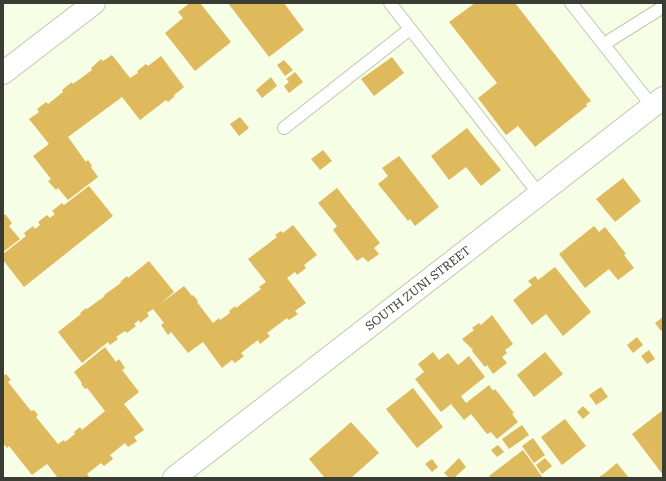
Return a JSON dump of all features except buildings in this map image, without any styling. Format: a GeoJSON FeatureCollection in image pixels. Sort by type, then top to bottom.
{"type":"FeatureCollection","features":[{"type":"Feature","properties":{"kind":"street"},"geometry":{"type":"LineString","coordinates":[[3,73],[94,3]]}},
{"type":"Feature","properties":{"kind":"street","name":"SOUTH ZUNI STREET"},"geometry":{"type":"LineString","coordinates":[[174,478],[658,102]]}},
{"type":"Feature","properties":{"kind":"lane"},"geometry":{"type":"LineString","coordinates":[[390,3],[539,194]]}},
{"type":"Feature","properties":{"kind":"lane"},"geometry":{"type":"LineString","coordinates":[[571,3],[604,44],[658,102]]}},
{"type":"Feature","properties":{"kind":"lane"},"geometry":{"type":"LineString","coordinates":[[604,44],[663,7]]}},
{"type":"Feature","properties":{"kind":"lane"},"geometry":{"type":"LineString","coordinates":[[284,128],[410,29]]}}]}
